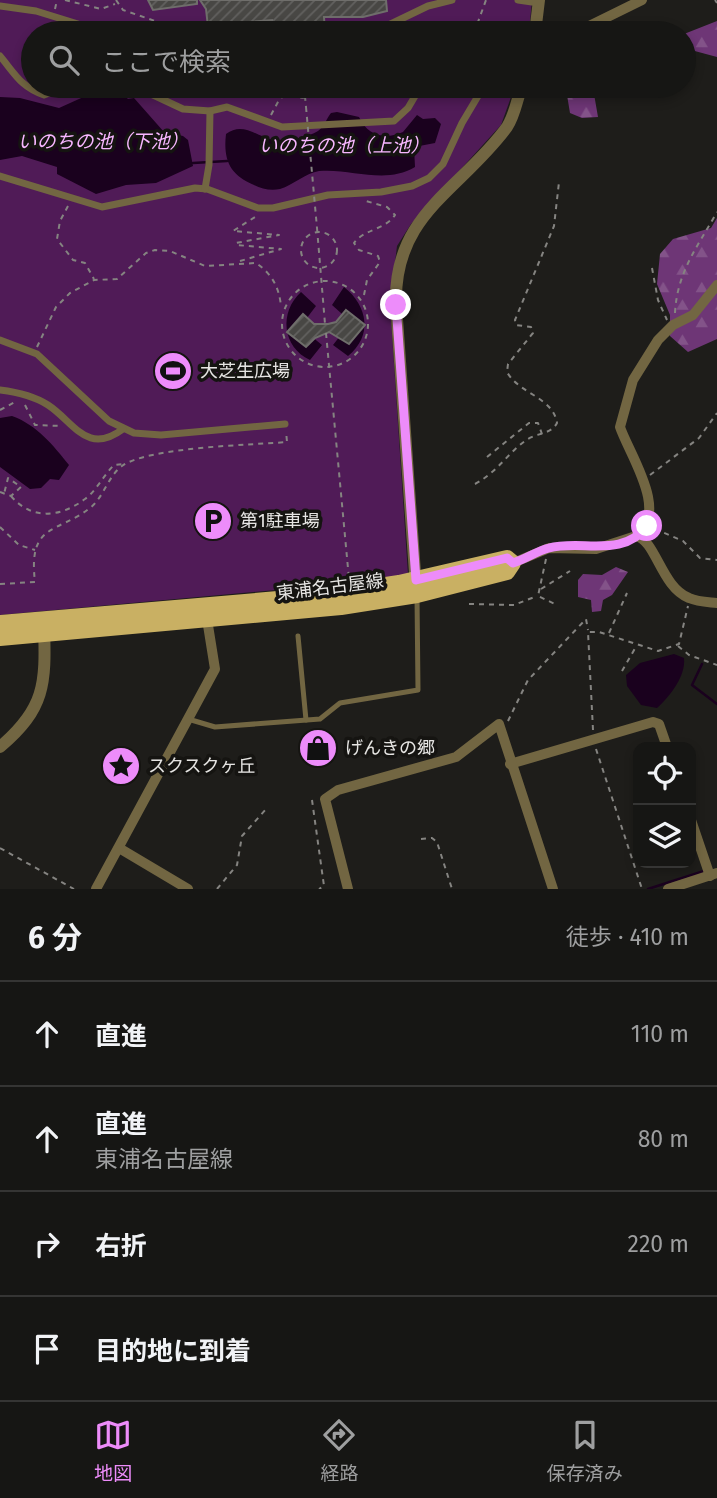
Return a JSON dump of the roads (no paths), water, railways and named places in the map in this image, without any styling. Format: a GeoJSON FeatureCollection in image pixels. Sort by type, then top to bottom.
{"type":"FeatureCollection","features":[{"type":"Feature","properties":{"kind":"main road","name":"東浦名古屋線"},"geometry":{"type":"LineString","coordinates":[[0,638],[44,627],[416,587],[507,572],[513,563]]}},
{"type":"Feature","properties":{"kind":"main road","name":"東浦名古屋線"},"geometry":{"type":"LineString","coordinates":[[0,624],[44,627],[207,619],[331,608],[416,587]]}},
{"type":"Feature","properties":{"kind":"street"},"geometry":{"type":"LineString","coordinates":[[397,21],[428,6],[452,0]]}},
{"type":"Feature","properties":{"kind":"street"},"geometry":{"type":"LineString","coordinates":[[518,0],[539,1],[536,21]]}},
{"type":"Feature","properties":{"kind":"street"},"geometry":{"type":"LineString","coordinates":[[599,21],[642,0]]}},
{"type":"Feature","properties":{"kind":"street"},"geometry":{"type":"LineString","coordinates":[[0,6],[36,11],[68,21]]}},
{"type":"Feature","properties":{"kind":"street"},"geometry":{"type":"LineString","coordinates":[[0,56],[21,84]]}},
{"type":"Feature","properties":{"kind":"street"},"geometry":{"type":"LineString","coordinates":[[160,98],[183,109],[210,111],[227,107],[282,127],[365,125],[394,121],[414,98]]}},
{"type":"Feature","properties":{"kind":"street"},"geometry":{"type":"LineString","coordinates":[[0,176],[51,190],[72,200],[115,207],[180,191],[205,189],[258,208],[273,208],[328,195],[398,190],[429,178],[443,164],[477,98]]}},
{"type":"Feature","properties":{"kind":"street"},"geometry":{"type":"LineString","coordinates":[[416,587],[396,305],[398,265],[405,246],[425,215],[507,126],[518,98]]}},
{"type":"Feature","properties":{"kind":"street"},"geometry":{"type":"LineString","coordinates":[[205,189],[209,165],[210,111]]}},
{"type":"Feature","properties":{"kind":"street"},"geometry":{"type":"LineString","coordinates":[[513,563],[558,547],[596,549],[636,536],[647,526],[644,481],[622,434],[620,417],[633,380],[658,340],[672,326],[693,316],[717,285]]}},
{"type":"Feature","properties":{"kind":"street"},"geometry":{"type":"LineString","coordinates":[[0,340],[35,353],[109,421],[123,429],[161,435],[285,424]]}},
{"type":"Feature","properties":{"kind":"street"},"geometry":{"type":"LineString","coordinates":[[0,390],[23,394],[47,404],[78,433],[93,439],[114,436],[123,429]]}},
{"type":"Feature","properties":{"kind":"street"},"geometry":{"type":"LineString","coordinates":[[636,536],[646,540],[666,578],[690,599],[717,603]]}},
{"type":"Feature","properties":{"kind":"street"},"geometry":{"type":"LineString","coordinates":[[96,889],[215,669],[207,619]]}},
{"type":"Feature","properties":{"kind":"street"},"geometry":{"type":"LineString","coordinates":[[0,747],[23,726],[41,698],[44,627]]}},
{"type":"Feature","properties":{"kind":"street"},"geometry":{"type":"LineString","coordinates":[[510,764],[653,722],[659,724],[665,742]]}},
{"type":"Feature","properties":{"kind":"street"},"geometry":{"type":"LineString","coordinates":[[348,889],[325,799],[338,790],[456,757],[499,724],[553,889]]}},
{"type":"Feature","properties":{"kind":"street"},"geometry":{"type":"LineString","coordinates":[[668,889],[714,874],[696,832]]}},
{"type":"Feature","properties":{"kind":"street"},"geometry":{"type":"LineString","coordinates":[[119,849],[188,889]]}},
{"type":"Feature","properties":{"kind":"lane"},"geometry":{"type":"LineString","coordinates":[[188,719],[215,727],[320,719],[340,703],[418,690],[416,587]]}},
{"type":"Feature","properties":{"kind":"lane"},"geometry":{"type":"LineString","coordinates":[[298,636],[306,720]]}},
{"type":"Feature","properties":{"kind":"water","name":"いのちの池（下池）"},"geometry":{"type":"Polygon","coordinates":[[[0,97],[20,98],[59,108],[81,98],[134,98],[164,132],[183,136],[188,140],[193,166],[156,183],[126,185],[96,194],[57,174],[57,167],[22,156],[0,160],[0,97]]]}},
{"type":"Feature","properties":{"kind":"water","name":"いのちの池（上池）"},"geometry":{"type":"Polygon","coordinates":[[[331,113],[359,117],[372,132],[383,136],[403,132],[417,115],[423,119],[435,118],[441,124],[435,143],[414,147],[415,167],[392,175],[319,171],[285,187],[270,190],[246,181],[230,166],[225,143],[226,134],[232,130],[244,129],[274,140],[297,139],[318,131],[331,113]]]}},
{"type":"Feature","properties":{"kind":"water"},"geometry":{"type":"Polygon","coordinates":[[[344,287],[358,303],[364,321],[361,339],[348,356],[333,345],[351,322],[332,305],[344,287]]]}},
{"type":"Feature","properties":{"kind":"water"},"geometry":{"type":"Polygon","coordinates":[[[301,292],[316,306],[300,327],[322,345],[310,360],[294,347],[287,329],[289,309],[301,292]]]}},
{"type":"Feature","properties":{"kind":"water"},"geometry":{"type":"Polygon","coordinates":[[[12,416],[37,430],[69,465],[59,480],[50,479],[41,488],[30,489],[0,467],[0,418],[12,416]]]}},
{"type":"Feature","properties":{"kind":"water"},"geometry":{"type":"Polygon","coordinates":[[[674,654],[684,658],[676,685],[657,708],[641,705],[627,686],[626,675],[640,663],[674,654]]]}},
{"type":"Feature","properties":{"kind":"waterway"},"geometry":{"type":"LineString","coordinates":[[193,163],[227,161]]}},
{"type":"Feature","properties":{"kind":"waterway"},"geometry":{"type":"LineString","coordinates":[[702,664],[692,685],[717,704]]}},
{"type":"Feature","properties":{"kind":"waterway"},"geometry":{"type":"LineString","coordinates":[[648,889],[704,871]]}},
{"type":"Feature","properties":{"kind":"place","name":"大芝生広場"},"geometry":{"type":"Point","coordinates":[173,371]}},
{"type":"Feature","properties":{"kind":"place","name":"第1駐車場"},"geometry":{"type":"Point","coordinates":[213,521]}},
{"type":"Feature","properties":{"kind":"place","name":"げんきの郷"},"geometry":{"type":"Point","coordinates":[318,748]}},
{"type":"Feature","properties":{"kind":"place","name":"スクスクヶ丘"},"geometry":{"type":"Point","coordinates":[121,766]}}]}
